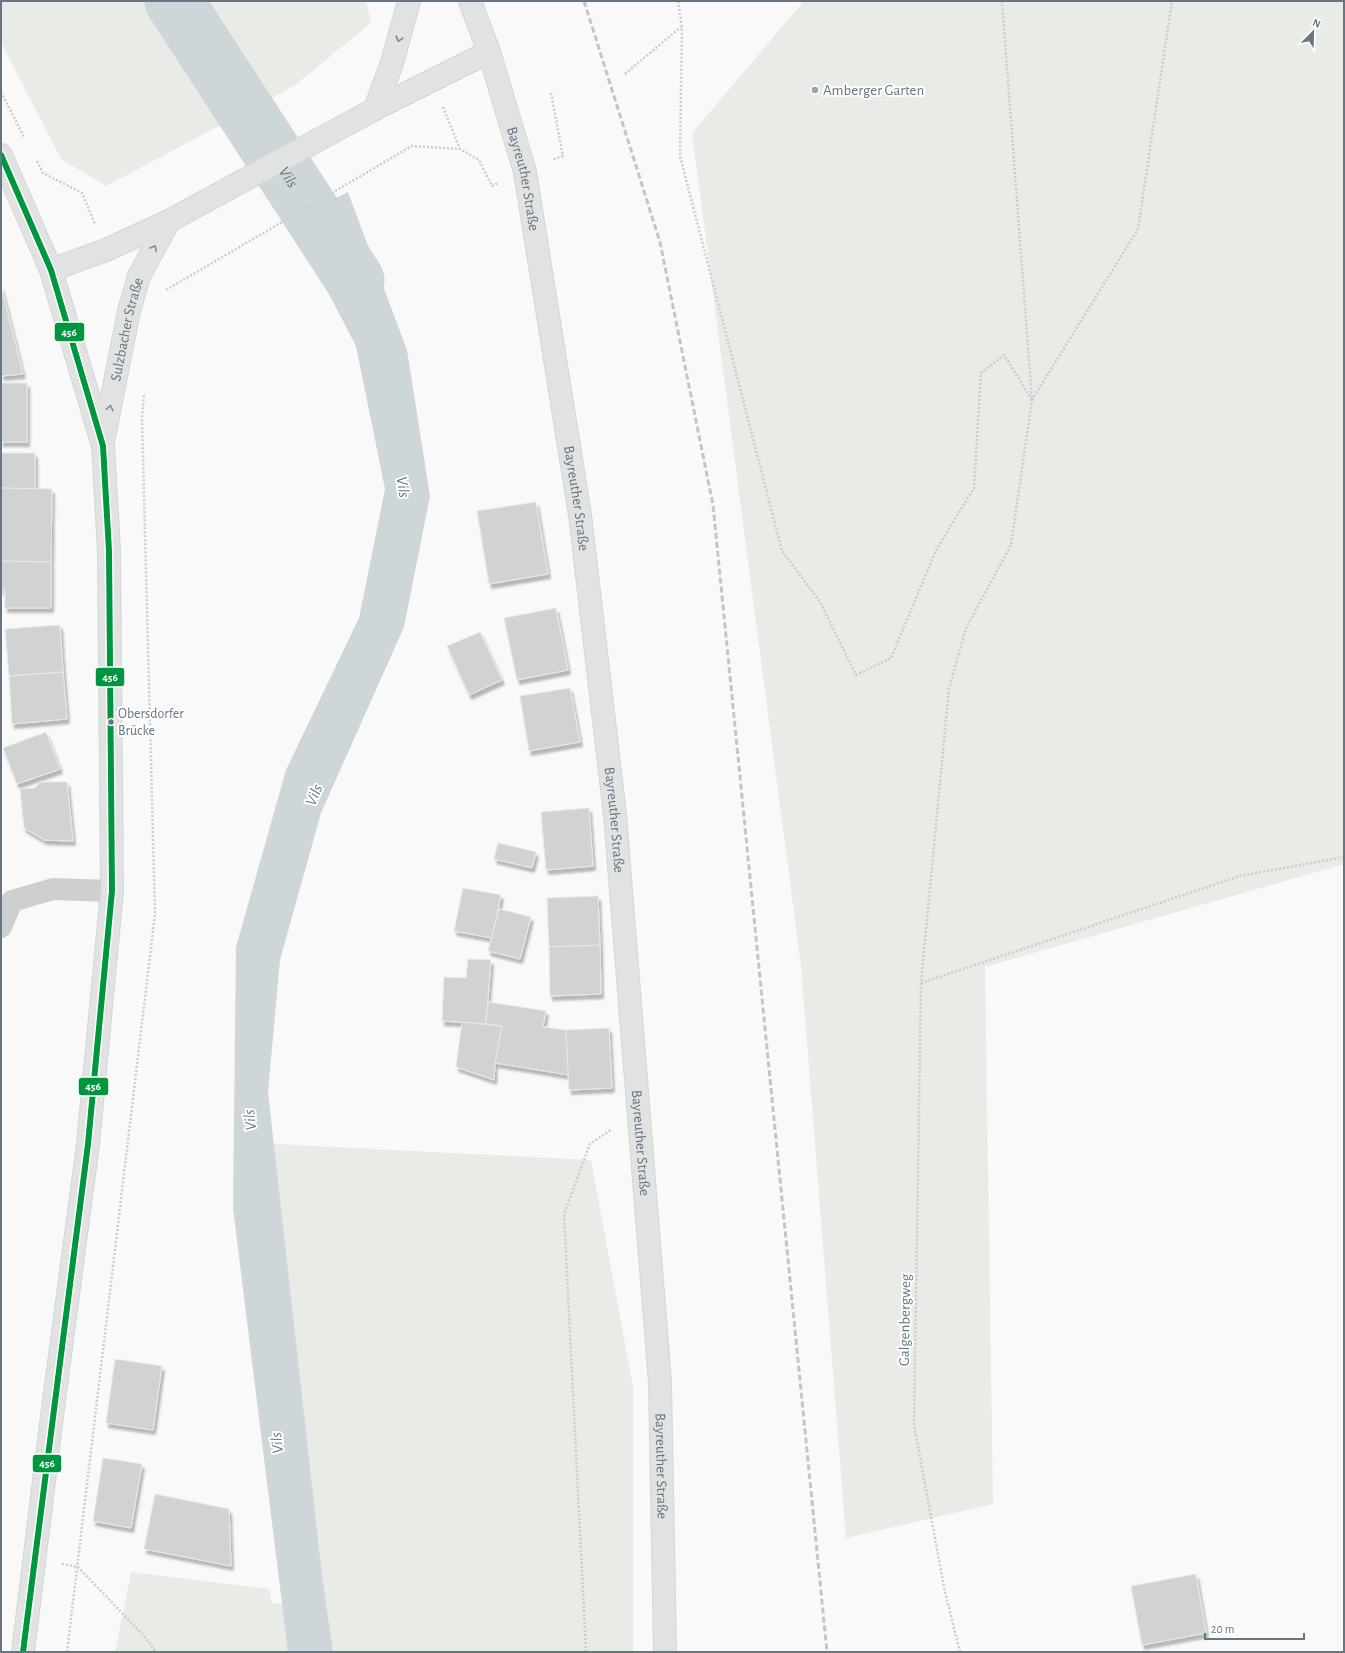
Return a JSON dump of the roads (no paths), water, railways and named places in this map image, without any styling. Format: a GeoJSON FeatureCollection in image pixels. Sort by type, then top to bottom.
{"type":"FeatureCollection","features":[{"type":"Feature","properties":{"kind":"main road"},"geometry":{"type":"LineString","coordinates":[[376,109],[392,63],[409,1]]}},
{"type":"Feature","properties":{"kind":"main road","name":"Bayreuther Straße"},"geometry":{"type":"LineString","coordinates":[[470,1],[488,52],[526,172],[562,394],[582,530],[615,815],[660,1382],[665,1652]]}},
{"type":"Feature","properties":{"kind":"main road"},"geometry":{"type":"LineString","coordinates":[[51,270],[106,250],[169,221],[376,109],[488,52]]}},
{"type":"Feature","properties":{"kind":"main road","name":"Sulzbacher Straße"},"geometry":{"type":"LineString","coordinates":[[1,156],[51,270],[103,446],[109,551],[112,891],[88,1144],[54,1400],[36,1558],[23,1652]]}},
{"type":"Feature","properties":{"kind":"main road","name":"Sulzbacher Straße"},"geometry":{"type":"LineString","coordinates":[[103,446],[129,311],[139,276],[169,221]]}},
{"type":"Feature","properties":{"kind":"street"},"geometry":{"type":"LineString","coordinates":[[1,927],[12,901],[53,889],[112,891]]}},
{"type":"Feature","properties":{"kind":"water"},"geometry":{"type":"Polygon","coordinates":[[[348,192],[407,350],[430,496],[404,627],[321,813],[280,960],[268,1092],[322,1576],[333,1652],[288,1652],[233,1208],[236,947],[286,770],[359,618],[385,489],[356,346],[291,221],[348,192]]]}},
{"type":"Feature","properties":{"kind":"waterway","name":"Vils"},"geometry":{"type":"LineString","coordinates":[[174,1],[355,280]]}},
{"type":"Feature","properties":{"kind":"railway"},"geometry":{"type":"LineString","coordinates":[[584,1],[660,242],[713,505],[827,1652]]}},
{"type":"Feature","properties":{"kind":"place","name":"Amberger Garten"},"geometry":{"type":"Point","coordinates":[815,90]}},
{"type":"Feature","properties":{"kind":"place","name":"Obersdorfer Brücke"},"geometry":{"type":"Point","coordinates":[111,722]}}]}
